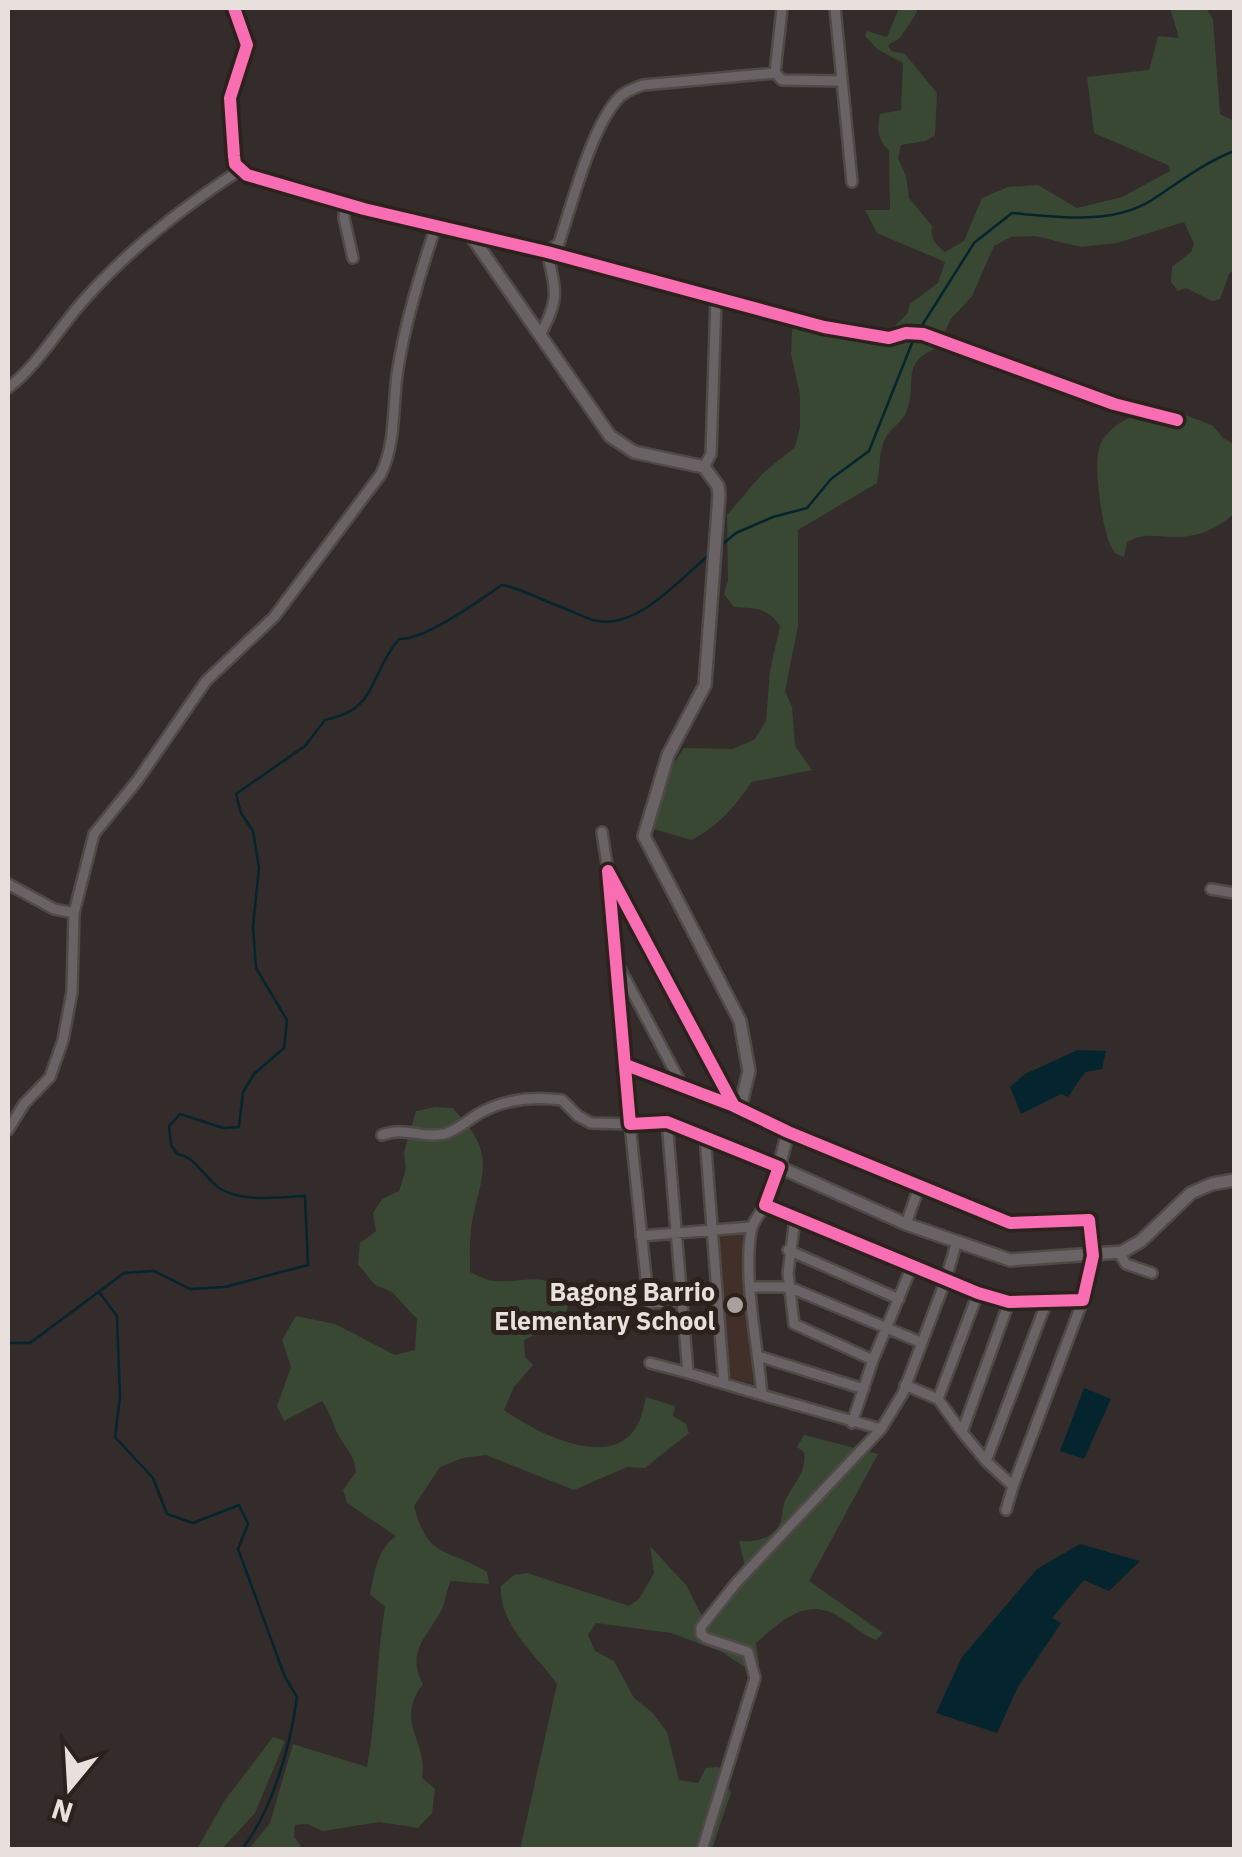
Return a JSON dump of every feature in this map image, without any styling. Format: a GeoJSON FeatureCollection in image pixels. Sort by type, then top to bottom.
{"type":"FeatureCollection","features":[{"type":"Feature","properties":{"kind":"street"},"geometry":{"type":"LineString","coordinates":[[234,8],[247,45],[230,98],[234,156],[246,175],[824,327],[889,338],[923,334],[1114,404],[1176,420]]}},
{"type":"Feature","properties":{"kind":"street"},"geometry":{"type":"LineString","coordinates":[[775,73],[782,8]]}},
{"type":"Feature","properties":{"kind":"street"},"geometry":{"type":"LineString","coordinates":[[835,8],[852,182]]}},
{"type":"Feature","properties":{"kind":"street"},"geometry":{"type":"LineString","coordinates":[[547,252],[559,243],[588,156],[612,106],[626,91],[643,84],[775,73],[782,80],[841,81]]}},
{"type":"Feature","properties":{"kind":"street"},"geometry":{"type":"LineString","coordinates":[[8,388],[23,376],[84,299],[178,210],[240,170]]}},
{"type":"Feature","properties":{"kind":"street"},"geometry":{"type":"LineString","coordinates":[[345,204],[353,258]]}},
{"type":"Feature","properties":{"kind":"street"},"geometry":{"type":"LineString","coordinates":[[8,1130],[24,1104],[54,1070],[72,992],[74,913],[94,834],[137,781],[206,682],[274,618],[381,474],[390,448],[397,370],[410,307],[436,226]]}},
{"type":"Feature","properties":{"kind":"street"},"geometry":{"type":"LineString","coordinates":[[470,234],[602,426],[634,452],[704,467],[718,486],[718,548],[705,685],[668,755],[644,836],[740,1021],[748,1070],[737,1107]]}},
{"type":"Feature","properties":{"kind":"street"},"geometry":{"type":"LineString","coordinates":[[540,335],[552,314],[556,292],[547,252]]}},
{"type":"Feature","properties":{"kind":"street"},"geometry":{"type":"LineString","coordinates":[[704,467],[710,454],[716,298]]}},
{"type":"Feature","properties":{"kind":"street"},"geometry":{"type":"LineString","coordinates":[[602,832],[650,1303],[684,1300]]}},
{"type":"Feature","properties":{"kind":"street"},"geometry":{"type":"LineString","coordinates":[[608,870],[737,1107]]}},
{"type":"Feature","properties":{"kind":"street"},"geometry":{"type":"LineString","coordinates":[[8,884],[54,909],[74,913]]}},
{"type":"Feature","properties":{"kind":"street"},"geometry":{"type":"LineString","coordinates":[[1210,890],[1234,893]]}},
{"type":"Feature","properties":{"kind":"street"},"geometry":{"type":"LineString","coordinates":[[615,959],[683,1087]]}},
{"type":"Feature","properties":{"kind":"street"},"geometry":{"type":"LineString","coordinates":[[626,1066],[737,1107],[788,1132],[1010,1223],[1089,1220],[1093,1256],[1084,1300],[1006,1510]]}},
{"type":"Feature","properties":{"kind":"street"},"geometry":{"type":"LineString","coordinates":[[382,1135],[400,1130],[441,1135],[509,1100],[562,1100],[590,1124],[667,1122],[906,1224],[1010,1260],[1119,1253],[1141,1241],[1191,1193],[1234,1180]]}},
{"type":"Feature","properties":{"kind":"street"},"geometry":{"type":"LineString","coordinates":[[667,1122],[688,1373]]}},
{"type":"Feature","properties":{"kind":"street"},"geometry":{"type":"LineString","coordinates":[[762,1395],[751,1228],[765,1205],[788,1132]]}},
{"type":"Feature","properties":{"kind":"street"},"geometry":{"type":"LineString","coordinates":[[704,1136],[724,1383]]}},
{"type":"Feature","properties":{"kind":"street"},"geometry":{"type":"LineString","coordinates":[[906,1224],[920,1187]]}},
{"type":"Feature","properties":{"kind":"street"},"geometry":{"type":"LineString","coordinates":[[765,1205],[978,1293],[1010,1302],[1084,1300]]}},
{"type":"Feature","properties":{"kind":"street"},"geometry":{"type":"LineString","coordinates":[[795,1219],[788,1250],[789,1287],[797,1328],[874,1360]]}},
{"type":"Feature","properties":{"kind":"street"},"geometry":{"type":"LineString","coordinates":[[641,1236],[751,1228]]}},
{"type":"Feature","properties":{"kind":"street"},"geometry":{"type":"LineString","coordinates":[[702,1850],[755,1672],[748,1652],[703,1637],[701,1627],[736,1582],[881,1429],[898,1404],[956,1244]]}},
{"type":"Feature","properties":{"kind":"street"},"geometry":{"type":"LineString","coordinates":[[788,1250],[899,1298]]}},
{"type":"Feature","properties":{"kind":"street"},"geometry":{"type":"LineString","coordinates":[[1119,1253],[1126,1264],[1152,1273]]}},
{"type":"Feature","properties":{"kind":"street"},"geometry":{"type":"LineString","coordinates":[[852,1423],[912,1266]]}},
{"type":"Feature","properties":{"kind":"street"},"geometry":{"type":"LineString","coordinates":[[752,1288],[789,1287],[920,1342]]}},
{"type":"Feature","properties":{"kind":"street"},"geometry":{"type":"LineString","coordinates":[[938,1399],[978,1293]]}},
{"type":"Feature","properties":{"kind":"street"},"geometry":{"type":"LineString","coordinates":[[962,1432],[1010,1302]]}},
{"type":"Feature","properties":{"kind":"street"},"geometry":{"type":"LineString","coordinates":[[986,1461],[1048,1302]]}},
{"type":"Feature","properties":{"kind":"street"},"geometry":{"type":"LineString","coordinates":[[758,1356],[864,1388]]}},
{"type":"Feature","properties":{"kind":"street"},"geometry":{"type":"LineString","coordinates":[[650,1363],[881,1429]]}},
{"type":"Feature","properties":{"kind":"street"},"geometry":{"type":"LineString","coordinates":[[905,1385],[938,1399],[986,1461],[1013,1486]]}},
{"type":"Feature","properties":{"kind":"shaded area","name":"Bagong Barrio Elementary School"},"geometry":{"type":"Polygon","coordinates":[[[715,1232],[746,1232],[753,1384],[726,1376],[715,1232]]]}},
{"type":"Feature","properties":{"kind":"green space"},"geometry":{"type":"Polygon","coordinates":[[[899,8],[917,8],[917,12],[900,38],[888,45],[891,51],[905,54],[937,93],[935,135],[926,141],[901,145],[898,158],[909,198],[932,226],[934,241],[945,252],[964,241],[982,198],[1008,187],[1038,185],[1077,208],[1122,197],[1170,171],[1168,165],[1094,133],[1087,77],[1149,70],[1158,36],[1179,38],[1170,8],[1206,8],[1213,19],[1220,114],[1234,121],[1234,269],[1220,299],[1212,301],[1186,288],[1178,291],[1171,282],[1172,267],[1191,252],[1194,244],[1184,222],[1117,243],[1081,247],[1035,236],[1011,237],[994,246],[972,296],[951,319],[937,348],[925,354],[913,368],[904,416],[883,442],[877,483],[798,530],[798,626],[785,691],[792,707],[795,746],[812,770],[752,782],[725,815],[691,840],[654,829],[663,786],[677,757],[684,748],[732,749],[754,740],[766,721],[770,671],[780,626],[766,612],[734,607],[724,594],[728,580],[727,515],[763,473],[795,447],[800,427],[800,395],[791,354],[797,315],[887,334],[907,314],[910,304],[938,283],[945,262],[877,233],[865,210],[890,210],[889,151],[880,138],[878,125],[880,114],[901,110],[903,63],[877,49],[865,36],[867,31],[887,37],[899,8]]]}},
{"type":"Feature","properties":{"kind":"green space"},"geometry":{"type":"Polygon","coordinates":[[[1171,410],[1212,425],[1234,444],[1234,514],[1199,534],[1134,539],[1127,542],[1124,557],[1113,550],[1105,527],[1099,495],[1099,450],[1109,432],[1124,421],[1171,410]]]}},
{"type":"Feature","properties":{"kind":"green space"},"geometry":{"type":"Polygon","coordinates":[[[453,1108],[481,1150],[483,1170],[471,1231],[470,1272],[493,1281],[546,1281],[561,1294],[568,1307],[560,1323],[524,1340],[525,1357],[533,1365],[514,1387],[504,1410],[567,1442],[603,1447],[619,1443],[632,1433],[646,1397],[675,1406],[673,1416],[686,1424],[689,1433],[645,1468],[627,1467],[574,1490],[486,1455],[440,1467],[414,1506],[419,1523],[440,1550],[487,1572],[489,1584],[451,1581],[441,1611],[417,1654],[423,1684],[411,1710],[412,1721],[421,1752],[422,1778],[435,1789],[432,1813],[418,1828],[379,1822],[323,1831],[307,1824],[295,1825],[294,1837],[301,1846],[296,1849],[248,1850],[270,1823],[293,1744],[367,1767],[385,1607],[370,1594],[381,1554],[396,1536],[347,1503],[343,1490],[356,1472],[355,1466],[322,1401],[284,1421],[277,1406],[291,1367],[282,1340],[296,1316],[335,1324],[395,1355],[415,1350],[417,1319],[392,1292],[375,1285],[358,1264],[360,1243],[376,1231],[373,1213],[382,1199],[399,1191],[406,1169],[404,1152],[416,1111],[453,1108]]]}},
{"type":"Feature","properties":{"kind":"green space"},"geometry":{"type":"Polygon","coordinates":[[[804,1435],[878,1454],[809,1581],[883,1633],[876,1640],[829,1612],[806,1610],[785,1619],[756,1643],[759,1664],[743,1666],[722,1652],[671,1633],[596,1623],[588,1635],[595,1651],[614,1661],[634,1698],[652,1712],[667,1732],[679,1780],[698,1783],[706,1768],[719,1767],[731,1793],[712,1849],[520,1849],[557,1684],[512,1627],[501,1586],[514,1575],[527,1573],[629,1606],[639,1599],[654,1573],[650,1546],[686,1585],[702,1616],[711,1619],[747,1575],[739,1541],[764,1538],[778,1527],[785,1500],[804,1465],[804,1452],[797,1447],[804,1435]]]}},
{"type":"Feature","properties":{"kind":"green space"},"geometry":{"type":"Polygon","coordinates":[[[273,1737],[285,1741],[255,1813],[222,1849],[197,1849],[225,1800],[273,1737]]]}},
{"type":"Feature","properties":{"kind":"water"},"geometry":{"type":"Polygon","coordinates":[[[1078,1050],[1106,1051],[1102,1069],[1085,1072],[1068,1097],[1061,1094],[1021,1114],[1010,1087],[1025,1074],[1078,1050]]]}},
{"type":"Feature","properties":{"kind":"water"},"geometry":{"type":"Polygon","coordinates":[[[1084,1388],[1111,1399],[1084,1459],[1060,1451],[1084,1388]]]}},
{"type":"Feature","properties":{"kind":"water"},"geometry":{"type":"Polygon","coordinates":[[[1080,1544],[1140,1561],[1109,1591],[1084,1580],[1052,1618],[1061,1623],[1018,1687],[997,1733],[936,1713],[962,1657],[1037,1569],[1080,1544]]]}},
{"type":"Feature","properties":{"kind":"waterway"},"geometry":{"type":"LineString","coordinates":[[921,327],[974,243],[1012,213],[1086,218],[1122,213],[1234,151]]}},
{"type":"Feature","properties":{"kind":"waterway"},"geometry":{"type":"LineString","coordinates":[[719,547],[736,533],[807,508],[831,479],[869,451],[912,343]]}},
{"type":"Feature","properties":{"kind":"waterway"},"geometry":{"type":"LineString","coordinates":[[8,1343],[30,1343],[124,1273],[154,1271],[190,1289],[225,1287],[308,1265],[305,1196],[261,1198],[228,1193],[189,1159],[177,1154],[171,1145],[169,1126],[180,1114],[223,1128],[239,1127],[243,1092],[254,1074],[284,1048],[287,1020],[256,968],[253,926],[259,868],[253,831],[241,813],[236,794],[305,746],[325,720],[355,708],[371,689],[399,639],[437,627],[502,585],[589,619],[613,621],[644,609],[709,555]]}},
{"type":"Feature","properties":{"kind":"waterway"},"geometry":{"type":"LineString","coordinates":[[99,1292],[117,1316],[120,1397],[115,1437],[153,1478],[167,1514],[193,1523],[239,1505],[248,1524],[238,1549],[285,1677],[297,1697],[278,1777],[262,1817],[241,1850]]}},
{"type":"Feature","properties":{"kind":"cycle path"},"geometry":{"type":"LineString","coordinates":[[234,8],[247,45],[230,98],[234,156],[235,164],[247,175],[364,209],[547,252],[824,327],[889,338],[923,334],[1114,404],[1177,420]]}},
{"type":"Feature","properties":{"kind":"cycle path"},"geometry":{"type":"LineString","coordinates":[[626,1065],[734,1106],[1010,1223],[1089,1220],[1093,1256],[1083,1300],[1009,1302],[978,1293],[765,1205],[779,1167],[667,1122],[630,1124],[608,871],[734,1106]]}},
{"type":"Feature","properties":{"kind":"place","name":"Bagong Barrio Elementary School"},"geometry":{"type":"Point","coordinates":[735,1305]}}]}
